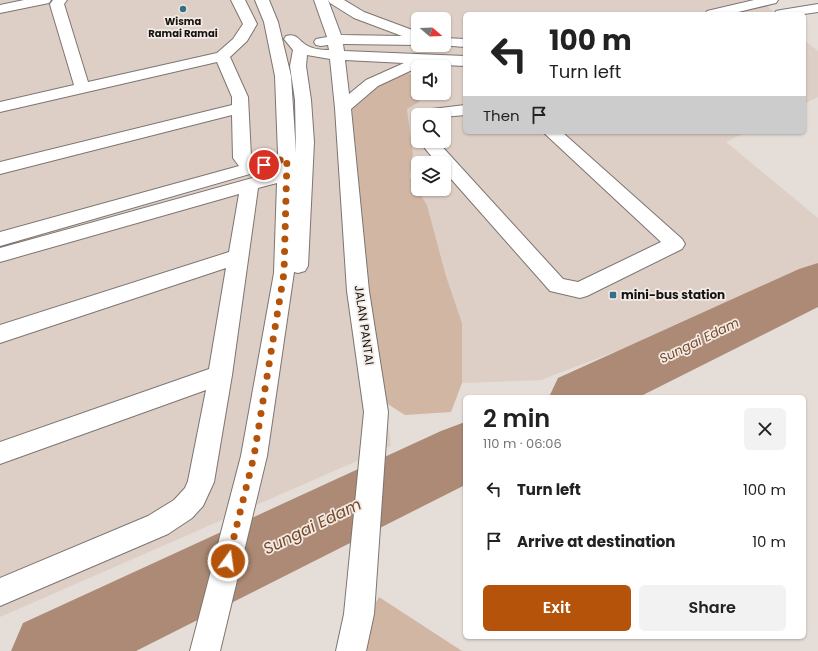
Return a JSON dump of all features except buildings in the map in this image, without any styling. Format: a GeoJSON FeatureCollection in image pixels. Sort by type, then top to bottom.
{"type":"FeatureCollection","features":[{"type":"Feature","properties":{"kind":"street"},"geometry":{"type":"LineString","coordinates":[[0,9],[44,0]]}},
{"type":"Feature","properties":{"kind":"street"},"geometry":{"type":"LineString","coordinates":[[60,0],[57,4],[58,8],[82,87]]}},
{"type":"Feature","properties":{"kind":"street"},"geometry":{"type":"LineString","coordinates":[[0,107],[222,56],[237,44],[248,31],[250,24],[238,0]]}},
{"type":"Feature","properties":{"kind":"street"},"geometry":{"type":"LineString","coordinates":[[254,456],[284,273],[287,166],[283,76],[271,22],[262,0]]}},
{"type":"Feature","properties":{"kind":"street"},"geometry":{"type":"LineString","coordinates":[[272,0],[287,34],[301,49],[320,54],[463,61]]}},
{"type":"Feature","properties":{"kind":"street","name":"JALAN PANTAI"},"geometry":{"type":"LineString","coordinates":[[321,0],[335,39],[343,108],[358,291],[376,412],[359,614],[351,651]]}},
{"type":"Feature","properties":{"kind":"street"},"geometry":{"type":"LineString","coordinates":[[335,0],[359,15],[411,34]]}},
{"type":"Feature","properties":{"kind":"street"},"geometry":{"type":"LineString","coordinates":[[713,0],[730,6]]}},
{"type":"Feature","properties":{"kind":"street"},"geometry":{"type":"LineString","coordinates":[[716,12],[730,6],[771,0]]}},
{"type":"Feature","properties":{"kind":"street"},"geometry":{"type":"LineString","coordinates":[[793,12],[818,8]]}},
{"type":"Feature","properties":{"kind":"street"},"geometry":{"type":"LineString","coordinates":[[301,49],[313,43],[335,39],[411,41]]}},
{"type":"Feature","properties":{"kind":"street"},"geometry":{"type":"LineString","coordinates":[[451,42],[463,43]]}},
{"type":"Feature","properties":{"kind":"street"},"geometry":{"type":"LineString","coordinates":[[205,651],[254,456],[298,268],[305,142],[303,100],[298,66],[301,49]]}},
{"type":"Feature","properties":{"kind":"street"},"geometry":{"type":"LineString","coordinates":[[222,56],[240,97],[239,108],[242,158],[244,162],[250,164],[287,166]]}},
{"type":"Feature","properties":{"kind":"street"},"geometry":{"type":"LineString","coordinates":[[343,108],[372,83],[399,70],[428,59]]}},
{"type":"Feature","properties":{"kind":"street"},"geometry":{"type":"LineString","coordinates":[[0,168],[239,108]]}},
{"type":"Feature","properties":{"kind":"street"},"geometry":{"type":"LineString","coordinates":[[451,112],[463,110]]}},
{"type":"Feature","properties":{"kind":"street"},"geometry":{"type":"LineString","coordinates":[[434,148],[558,286],[580,290],[675,244],[554,134]]}},
{"type":"Feature","properties":{"kind":"street"},"geometry":{"type":"LineString","coordinates":[[0,239],[264,165]]}},
{"type":"Feature","properties":{"kind":"street"},"geometry":{"type":"LineString","coordinates":[[0,255],[249,186],[287,166]]}},
{"type":"Feature","properties":{"kind":"street"},"geometry":{"type":"LineString","coordinates":[[0,592],[158,525],[183,509],[194,497],[201,482],[220,375],[249,186]]}},
{"type":"Feature","properties":{"kind":"street"},"geometry":{"type":"LineString","coordinates":[[0,334],[239,256]]}},
{"type":"Feature","properties":{"kind":"street"},"geometry":{"type":"LineString","coordinates":[[0,452],[220,375]]}},
{"type":"Feature","properties":{"kind":"shaded area"},"geometry":{"type":"Polygon","coordinates":[[[0,0],[768,0],[763,1],[773,12],[463,12],[463,134],[742,134],[726,142],[818,218],[818,266],[784,287],[541,380],[462,383],[462,323],[446,276],[427,205],[422,196],[451,196],[451,156],[413,156],[412,148],[451,148],[451,108],[411,108],[411,139],[407,108],[419,102],[419,100],[451,100],[451,60],[411,60],[411,85],[359,183],[357,212],[391,446],[0,617],[0,0]]]}},
{"type":"Feature","properties":{"kind":"shaded area"},"geometry":{"type":"Polygon","coordinates":[[[806,42],[818,51],[818,97],[806,103],[806,42]]]}},
{"type":"Feature","properties":{"kind":"shaded area"},"geometry":{"type":"Polygon","coordinates":[[[406,71],[411,75],[411,100],[419,100],[419,102],[407,109],[413,154],[413,156],[411,156],[410,177],[411,196],[422,196],[427,205],[446,276],[462,323],[462,383],[451,412],[405,415],[386,403],[367,298],[357,212],[359,183],[350,108],[379,85],[406,71]]]}},
{"type":"Feature","properties":{"kind":"shaded area"},"geometry":{"type":"Polygon","coordinates":[[[379,597],[462,651],[354,651],[359,631],[379,597]]]}},
{"type":"Feature","properties":{"kind":"waterway","name":"Sungai Edam"},"geometry":{"type":"LineString","coordinates":[[584,395],[818,283]]}},
{"type":"Feature","properties":{"kind":"waterway","name":"Sungai Edam"},"geometry":{"type":"LineString","coordinates":[[51,651],[463,453]]}},
{"type":"Feature","properties":{"kind":"place","name":"Wisma Ramai Ramai"},"geometry":{"type":"Point","coordinates":[183,9]}},
{"type":"Feature","properties":{"kind":"place","name":"mini-bus station"},"geometry":{"type":"Point","coordinates":[613,295]}},
{"type":"Feature","properties":{"kind":"route"},"geometry":{"type":"LineString","coordinates":[[228,561],[254,456],[284,273],[287,158],[264,165]]}}]}
